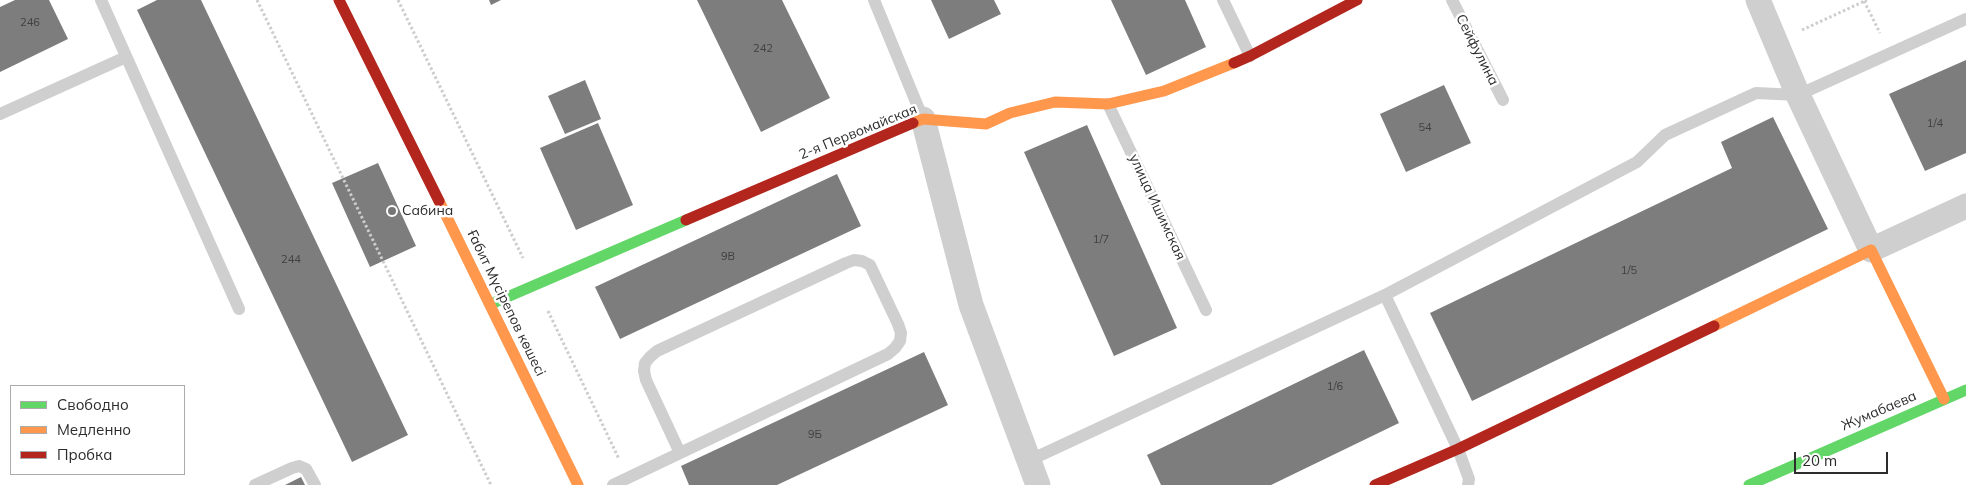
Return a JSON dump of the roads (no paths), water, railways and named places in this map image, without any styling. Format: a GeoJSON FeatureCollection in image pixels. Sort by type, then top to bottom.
{"type":"FeatureCollection","features":[{"type":"Feature","properties":{"kind":"street","name":"Ғабит Мүсірепов көшесі"},"geometry":{"type":"LineString","coordinates":[[339,0],[491,304],[578,485]]}},
{"type":"Feature","properties":{"kind":"street","name":"2-я Первомайская"},"geometry":{"type":"LineString","coordinates":[[491,304],[923,120],[986,124],[1010,113],[1055,102],[1108,104],[1164,90],[1250,56],[1357,0]]}},
{"type":"Feature","properties":{"kind":"street"},"geometry":{"type":"LineString","coordinates":[[1758,0],[1798,95],[1944,399]]}},
{"type":"Feature","properties":{"kind":"street"},"geometry":{"type":"LineString","coordinates":[[923,120],[971,305],[1038,485]]}},
{"type":"Feature","properties":{"kind":"street"},"geometry":{"type":"LineString","coordinates":[[1375,485],[1458,450],[1966,206]]}},
{"type":"Feature","properties":{"kind":"street","name":"Жумабаева"},"geometry":{"type":"LineString","coordinates":[[1749,485],[1966,390]]}},
{"type":"Feature","properties":{"kind":"lane"},"geometry":{"type":"LineString","coordinates":[[101,0],[239,310]]}},
{"type":"Feature","properties":{"kind":"lane"},"geometry":{"type":"LineString","coordinates":[[874,0],[923,120]]}},
{"type":"Feature","properties":{"kind":"lane"},"geometry":{"type":"LineString","coordinates":[[1224,0],[1250,56]]}},
{"type":"Feature","properties":{"kind":"lane","name":"Сейфулина"},"geometry":{"type":"LineString","coordinates":[[1452,0],[1503,100]]}},
{"type":"Feature","properties":{"kind":"lane"},"geometry":{"type":"LineString","coordinates":[[1028,461],[1385,295],[1637,162],[1665,134],[1756,93],[1798,95],[1966,19]]}},
{"type":"Feature","properties":{"kind":"lane"},"geometry":{"type":"LineString","coordinates":[[0,114],[126,57]]}},
{"type":"Feature","properties":{"kind":"lane","name":"улица Ишимская"},"geometry":{"type":"LineString","coordinates":[[1108,104],[1206,310]]}},
{"type":"Feature","properties":{"kind":"lane"},"geometry":{"type":"LineString","coordinates":[[612,485],[680,453],[888,354],[900,341],[901,333],[870,265],[862,260],[846,263],[657,351],[650,357],[645,363],[644,372],[646,380],[680,453]]}},
{"type":"Feature","properties":{"kind":"lane"},"geometry":{"type":"LineString","coordinates":[[1385,295],[1458,450],[1469,479],[1468,485]]}},
{"type":"Feature","properties":{"kind":"lane"},"geometry":{"type":"LineString","coordinates":[[254,485],[300,466],[306,469],[315,485]]}},
{"type":"Feature","properties":{"kind":"place","name":"Сабина"},"geometry":{"type":"Point","coordinates":[392,211]}}]}
